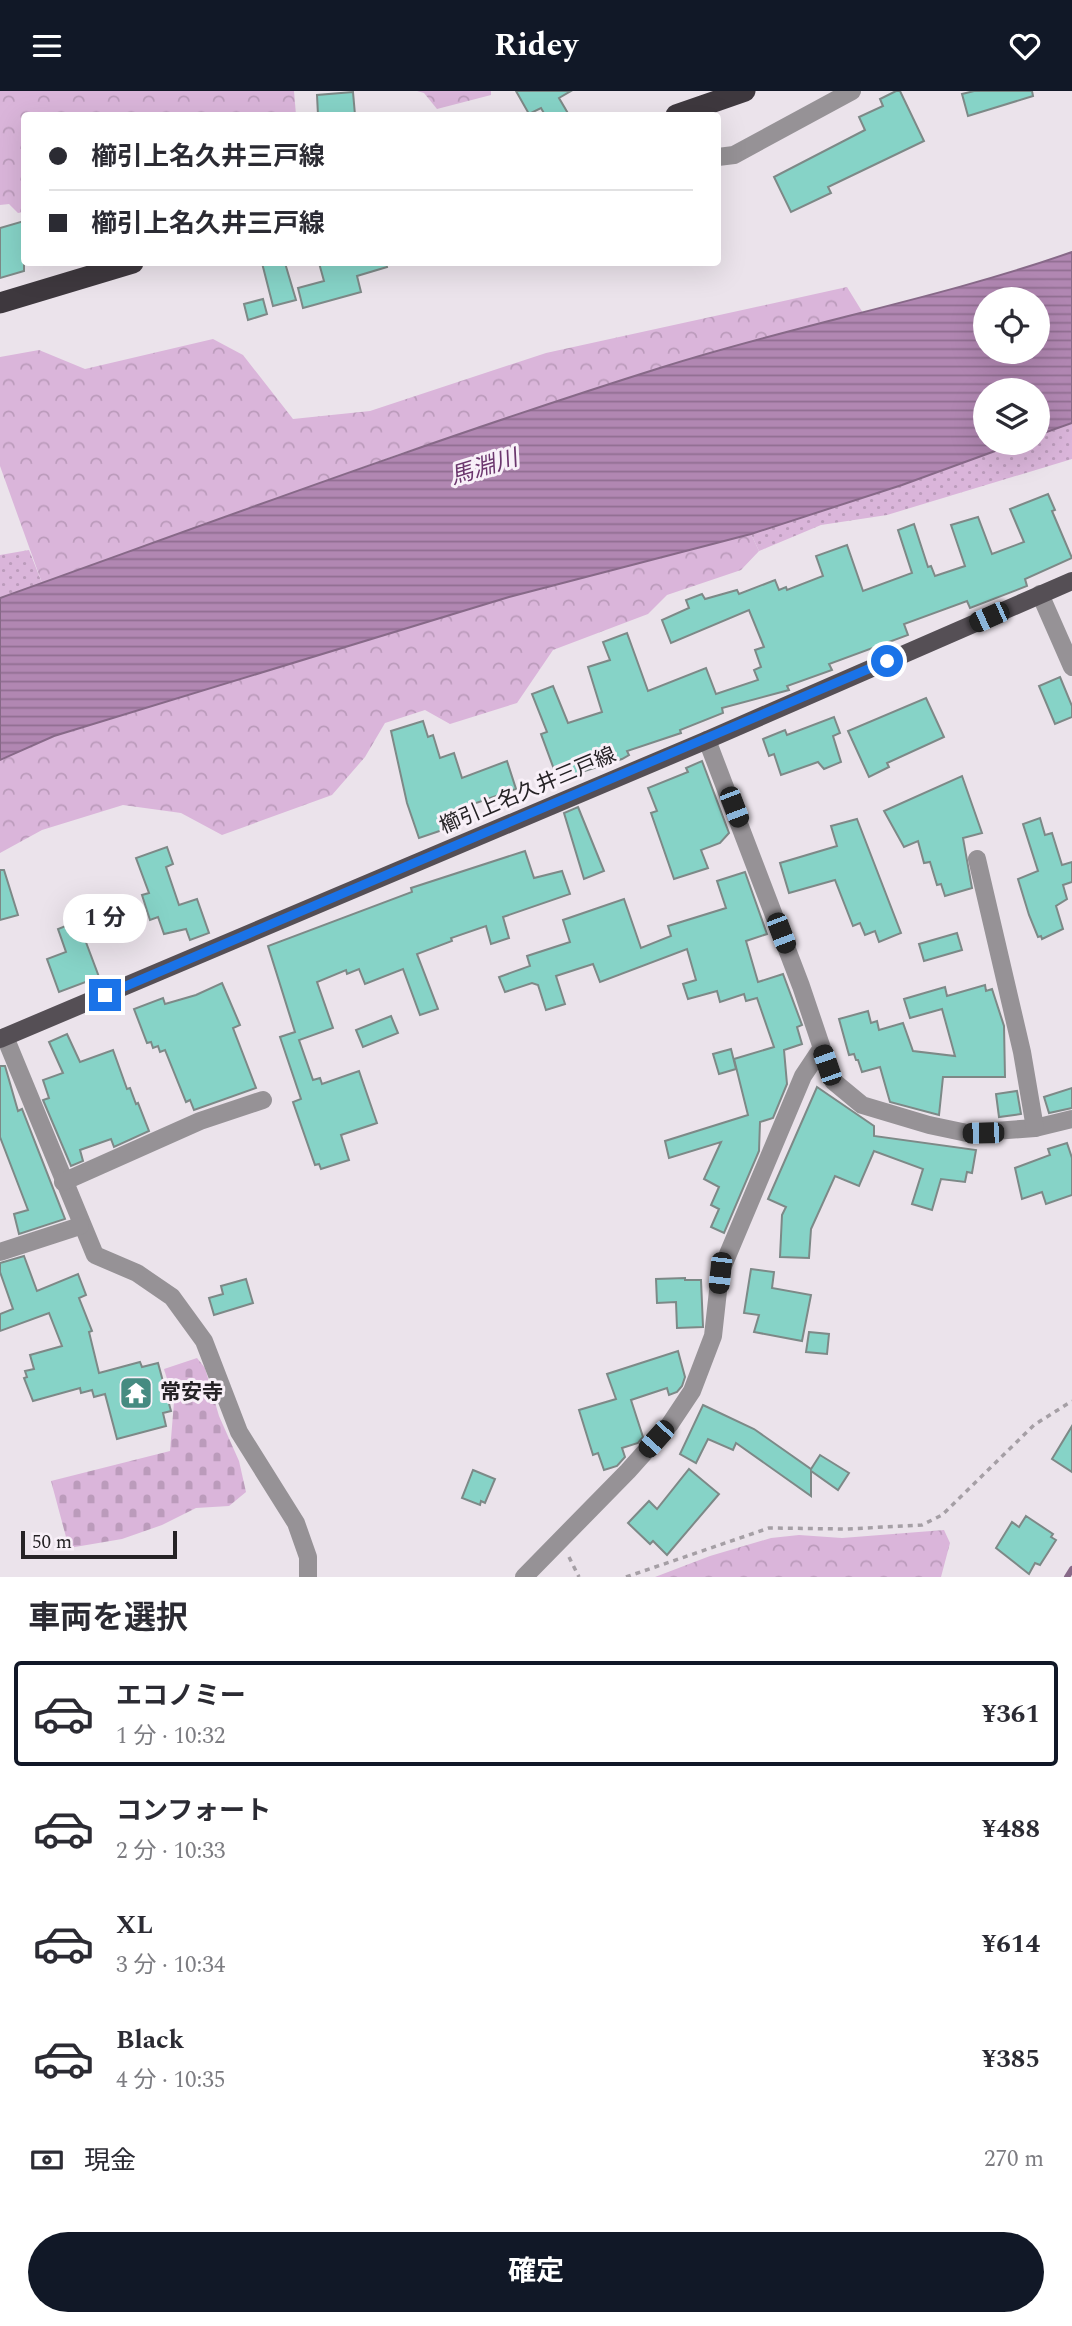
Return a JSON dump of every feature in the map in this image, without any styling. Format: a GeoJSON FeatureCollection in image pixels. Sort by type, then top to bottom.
{"type":"FeatureCollection","features":[{"type":"Feature","properties":{"kind":"highway"},"geometry":{"type":"LineString","coordinates":[[687,112],[745,91]]}},
{"type":"Feature","properties":{"kind":"highway"},"geometry":{"type":"LineString","coordinates":[[0,303],[123,266]]}},
{"type":"Feature","properties":{"kind":"main road","name":"櫛引上名久井三戸線"},"geometry":{"type":"LineString","coordinates":[[2,1038],[707,740],[1072,581]]}},
{"type":"Feature","properties":{"kind":"street"},"geometry":{"type":"LineString","coordinates":[[721,157],[734,155],[852,91]]}},
{"type":"Feature","properties":{"kind":"street"},"geometry":{"type":"LineString","coordinates":[[1040,594],[1072,667]]}},
{"type":"Feature","properties":{"kind":"street"},"geometry":{"type":"LineString","coordinates":[[707,740],[796,973],[833,1081],[862,1105],[967,1133],[1035,1128],[1072,1119]]}},
{"type":"Feature","properties":{"kind":"street"},"geometry":{"type":"LineString","coordinates":[[977,859],[1022,1052],[1035,1128]]}},
{"type":"Feature","properties":{"kind":"street"},"geometry":{"type":"LineString","coordinates":[[2,1038],[80,1226],[95,1255],[137,1273],[172,1297],[204,1341],[239,1432],[296,1523],[308,1557],[308,1577]]}},
{"type":"Feature","properties":{"kind":"street"},"geometry":{"type":"LineString","coordinates":[[523,1577],[628,1471],[670,1424],[692,1391],[713,1336],[720,1273],[803,1076],[821,1049]]}},
{"type":"Feature","properties":{"kind":"street"},"geometry":{"type":"LineString","coordinates":[[64,1182],[200,1121],[263,1101]]}},
{"type":"Feature","properties":{"kind":"street"},"geometry":{"type":"LineString","coordinates":[[0,1252],[80,1226]]}},
{"type":"Feature","properties":{"kind":"path"},"geometry":{"type":"LineString","coordinates":[[626,1577],[769,1528],[847,1529],[922,1525],[942,1515],[1034,1425],[1072,1401]]}},
{"type":"Feature","properties":{"kind":"green space"},"geometry":{"type":"Polygon","coordinates":[[[0,91],[294,91],[296,112],[21,112],[21,212],[18,213],[9,204],[0,205],[0,91]]]}},
{"type":"Feature","properties":{"kind":"green space"},"geometry":{"type":"Polygon","coordinates":[[[417,91],[491,91],[491,95],[437,109],[424,93],[417,91]]]}},
{"type":"Feature","properties":{"kind":"green space"},"geometry":{"type":"Polygon","coordinates":[[[847,287],[863,313],[666,366],[402,453],[42,583],[0,466],[0,357],[39,350],[85,369],[213,339],[243,355],[293,419],[370,411],[546,353],[847,287]]]}},
{"type":"Feature","properties":{"kind":"green space"},"geometry":{"type":"Polygon","coordinates":[[[1072,423],[1072,459],[887,515],[821,525],[759,551],[751,534],[984,455],[1050,455],[1050,431],[1072,423]]]}},
{"type":"Feature","properties":{"kind":"green space"},"geometry":{"type":"Polygon","coordinates":[[[751,534],[759,551],[741,570],[667,595],[648,614],[553,650],[517,703],[450,724],[425,710],[385,723],[365,757],[332,795],[222,835],[181,813],[123,805],[42,830],[0,853],[0,760],[54,736],[509,597],[751,534]]]}},
{"type":"Feature","properties":{"kind":"green space"},"geometry":{"type":"Polygon","coordinates":[[[29,550],[42,583],[0,598],[0,555],[29,550]]]}},
{"type":"Feature","properties":{"kind":"green space"},"geometry":{"type":"Polygon","coordinates":[[[197,1358],[205,1368],[219,1416],[239,1461],[246,1492],[229,1506],[196,1508],[162,1525],[122,1539],[69,1548],[51,1481],[170,1451],[174,1402],[164,1369],[197,1358]]]}},
{"type":"Feature","properties":{"kind":"green space"},"geometry":{"type":"Polygon","coordinates":[[[944,1530],[950,1543],[941,1577],[655,1577],[710,1556],[771,1538],[799,1535],[842,1538],[944,1530]]]}},
{"type":"Feature","properties":{"kind":"water","name":"馬淵川"},"geometry":{"type":"Polygon","coordinates":[[[1072,252],[1072,423],[1050,431],[1050,378],[973,378],[973,455],[984,455],[751,534],[509,597],[54,736],[0,760],[0,598],[330,479],[663,367],[765,337],[971,284],[1072,252]]]}},
{"type":"Feature","properties":{"kind":"building"},"geometry":{"type":"Polygon","coordinates":[[[516,91],[571,91],[559,98],[567,112],[543,112],[541,108],[528,112],[516,91]]]}},
{"type":"Feature","properties":{"kind":"building"},"geometry":{"type":"Polygon","coordinates":[[[900,91],[924,141],[828,187],[831,193],[791,212],[774,177],[865,130],[859,117],[883,106],[880,99],[900,91]]]}},
{"type":"Feature","properties":{"kind":"building"},"geometry":{"type":"Polygon","coordinates":[[[974,91],[1032,91],[1033,96],[968,116],[962,94],[974,91]]]}},
{"type":"Feature","properties":{"kind":"building"},"geometry":{"type":"Polygon","coordinates":[[[353,92],[355,112],[318,112],[317,95],[353,92]]]}},
{"type":"Feature","properties":{"kind":"building"},"geometry":{"type":"Polygon","coordinates":[[[21,222],[21,266],[24,266],[24,271],[0,278],[0,228],[21,222]]]}},
{"type":"Feature","properties":{"kind":"building"},"geometry":{"type":"Polygon","coordinates":[[[263,266],[286,266],[296,300],[273,306],[263,266]]]}},
{"type":"Feature","properties":{"kind":"building"},"geometry":{"type":"Polygon","coordinates":[[[320,266],[387,267],[357,276],[361,292],[303,308],[298,288],[324,281],[320,266]]]}},
{"type":"Feature","properties":{"kind":"building"},"geometry":{"type":"Polygon","coordinates":[[[263,299],[267,314],[248,320],[244,304],[263,299]]]}},
{"type":"Feature","properties":{"kind":"building"},"geometry":{"type":"Polygon","coordinates":[[[1048,494],[1055,510],[1052,511],[1072,558],[1025,579],[1027,586],[970,608],[967,601],[904,624],[908,635],[829,664],[832,670],[787,686],[789,690],[722,708],[723,713],[680,730],[681,733],[627,751],[629,755],[622,759],[563,778],[560,770],[555,772],[541,734],[547,732],[532,694],[553,686],[568,723],[602,712],[588,667],[610,660],[603,642],[627,633],[648,691],[706,668],[716,694],[758,680],[754,670],[761,667],[755,650],[764,647],[749,610],[671,643],[662,620],[689,608],[686,600],[702,594],[705,599],[737,590],[739,594],[775,580],[779,590],[786,587],[787,590],[823,576],[816,556],[847,545],[863,591],[912,573],[898,530],[914,524],[928,567],[931,566],[935,576],[965,566],[951,525],[978,517],[992,554],[1024,542],[1010,509],[1048,494]]]}},
{"type":"Feature","properties":{"kind":"building"},"geometry":{"type":"Polygon","coordinates":[[[1060,677],[1072,706],[1072,717],[1055,724],[1039,686],[1060,677]]]}},
{"type":"Feature","properties":{"kind":"building"},"geometry":{"type":"Polygon","coordinates":[[[926,698],[944,737],[887,763],[889,767],[869,777],[848,731],[926,698]]]}},
{"type":"Feature","properties":{"kind":"building"},"geometry":{"type":"Polygon","coordinates":[[[834,717],[840,733],[833,736],[841,762],[824,769],[818,762],[781,775],[774,754],[769,756],[763,739],[785,730],[787,735],[834,717]]]}},
{"type":"Feature","properties":{"kind":"building"},"geometry":{"type":"Polygon","coordinates":[[[423,721],[428,737],[433,735],[440,758],[454,753],[462,778],[507,761],[516,789],[473,804],[476,811],[468,813],[469,817],[459,821],[460,824],[419,838],[407,803],[391,731],[423,721]]]}},
{"type":"Feature","properties":{"kind":"building"},"geometry":{"type":"Polygon","coordinates":[[[702,761],[729,833],[720,843],[701,850],[708,868],[674,879],[651,813],[657,811],[648,788],[688,772],[686,768],[702,761]]]}},
{"type":"Feature","properties":{"kind":"building"},"geometry":{"type":"Polygon","coordinates":[[[962,776],[982,833],[963,838],[972,888],[945,896],[941,884],[937,885],[930,862],[924,863],[918,841],[904,847],[884,811],[962,776]]]}},
{"type":"Feature","properties":{"kind":"building"},"geometry":{"type":"Polygon","coordinates":[[[578,807],[604,871],[584,879],[564,813],[578,807]]]}},
{"type":"Feature","properties":{"kind":"building"},"geometry":{"type":"Polygon","coordinates":[[[1040,818],[1045,835],[1052,833],[1062,865],[1072,862],[1072,882],[1063,885],[1067,899],[1056,906],[1063,929],[1042,939],[1041,936],[1038,937],[1029,915],[1018,879],[1038,871],[1023,824],[1040,818]]]}},
{"type":"Feature","properties":{"kind":"building"},"geometry":{"type":"Polygon","coordinates":[[[857,819],[901,933],[879,942],[875,931],[865,935],[860,923],[853,926],[835,880],[789,893],[780,863],[837,846],[831,826],[857,819]]]}},
{"type":"Feature","properties":{"kind":"building"},"geometry":{"type":"Polygon","coordinates":[[[167,847],[173,864],[166,867],[179,905],[197,899],[209,933],[190,940],[186,929],[164,934],[158,917],[150,920],[142,895],[149,893],[136,858],[167,847]]]}},
{"type":"Feature","properties":{"kind":"building"},"geometry":{"type":"Polygon","coordinates":[[[525,851],[534,878],[562,871],[570,894],[503,917],[509,938],[491,944],[486,926],[417,954],[438,1009],[420,1015],[403,969],[365,984],[359,969],[347,974],[346,970],[317,982],[333,1028],[299,1040],[313,1080],[320,1078],[322,1084],[359,1071],[377,1123],[341,1135],[349,1160],[321,1169],[319,1164],[315,1165],[293,1102],[301,1099],[280,1037],[295,1032],[268,946],[412,892],[411,888],[525,851]]]}},
{"type":"Feature","properties":{"kind":"building"},"geometry":{"type":"Polygon","coordinates":[[[0,870],[4,870],[18,915],[0,920],[0,870]]]}},
{"type":"Feature","properties":{"kind":"building"},"geometry":{"type":"Polygon","coordinates":[[[745,872],[767,934],[746,941],[758,982],[783,974],[802,1025],[797,1027],[802,1044],[784,1050],[787,1084],[773,1118],[760,1122],[759,1151],[724,1233],[711,1227],[719,1209],[711,1205],[719,1187],[704,1179],[721,1142],[669,1158],[665,1141],[748,1115],[734,1059],[774,1047],[757,998],[746,1001],[744,994],[720,1002],[717,991],[688,999],[683,984],[696,980],[687,949],[600,982],[593,964],[556,976],[565,1004],[546,1010],[538,985],[532,983],[505,992],[499,977],[530,966],[527,956],[570,942],[563,920],[624,899],[641,948],[671,936],[668,926],[726,908],[717,881],[745,872]]]}},
{"type":"Feature","properties":{"kind":"building"},"geometry":{"type":"Polygon","coordinates":[[[78,921],[99,977],[59,992],[47,959],[66,952],[58,929],[78,921]]]}},
{"type":"Feature","properties":{"kind":"building"},"geometry":{"type":"Polygon","coordinates":[[[957,933],[962,950],[924,961],[919,944],[957,933]]]}},
{"type":"Feature","properties":{"kind":"building"},"geometry":{"type":"Polygon","coordinates":[[[222,983],[240,1025],[233,1028],[256,1088],[194,1110],[190,1100],[186,1102],[165,1050],[160,1052],[158,1046],[153,1048],[151,1042],[147,1043],[134,1009],[163,998],[165,1004],[196,995],[222,983]]]}},
{"type":"Feature","properties":{"kind":"building"},"geometry":{"type":"Polygon","coordinates":[[[985,985],[986,991],[992,989],[1004,1026],[1005,1077],[943,1077],[939,1115],[890,1102],[880,1067],[862,1072],[854,1054],[849,1055],[839,1019],[868,1011],[871,1023],[877,1021],[879,1030],[903,1023],[913,1051],[955,1056],[942,1009],[910,1018],[904,999],[945,987],[947,996],[985,985]]]}},
{"type":"Feature","properties":{"kind":"building"},"geometry":{"type":"Polygon","coordinates":[[[391,1016],[398,1033],[363,1047],[356,1030],[391,1016]]]}},
{"type":"Feature","properties":{"kind":"building"},"geometry":{"type":"Polygon","coordinates":[[[67,1034],[80,1062],[113,1050],[127,1089],[130,1088],[136,1104],[138,1103],[149,1131],[114,1147],[111,1139],[80,1150],[83,1161],[71,1166],[43,1100],[49,1098],[43,1080],[63,1073],[49,1042],[67,1034]]]}},
{"type":"Feature","properties":{"kind":"building"},"geometry":{"type":"Polygon","coordinates":[[[731,1049],[736,1069],[719,1074],[713,1054],[731,1049]]]}},
{"type":"Feature","properties":{"kind":"building"},"geometry":{"type":"Polygon","coordinates":[[[0,1066],[5,1066],[18,1111],[22,1109],[65,1219],[19,1234],[14,1214],[28,1210],[0,1137],[0,1066]]]}},
{"type":"Feature","properties":{"kind":"building"},"geometry":{"type":"Polygon","coordinates":[[[817,1087],[874,1126],[874,1136],[976,1150],[972,1173],[967,1172],[965,1182],[941,1179],[932,1210],[912,1204],[923,1169],[874,1151],[859,1186],[835,1176],[811,1229],[809,1258],[780,1257],[782,1215],[786,1207],[768,1199],[817,1087]]]}},
{"type":"Feature","properties":{"kind":"building"},"geometry":{"type":"Polygon","coordinates":[[[1072,1088],[1072,1108],[1049,1113],[1044,1097],[1072,1088]]]}},
{"type":"Feature","properties":{"kind":"building"},"geometry":{"type":"Polygon","coordinates":[[[1017,1091],[1021,1114],[999,1117],[996,1094],[1017,1091]]]}},
{"type":"Feature","properties":{"kind":"building"},"geometry":{"type":"Polygon","coordinates":[[[1067,1143],[1072,1158],[1072,1195],[1046,1204],[1042,1192],[1022,1199],[1015,1168],[1050,1155],[1048,1149],[1067,1143]]]}},
{"type":"Feature","properties":{"kind":"building"},"geometry":{"type":"Polygon","coordinates":[[[24,1256],[37,1291],[78,1274],[86,1295],[79,1298],[92,1331],[89,1332],[99,1373],[140,1362],[142,1367],[158,1363],[171,1411],[163,1413],[166,1426],[117,1439],[105,1394],[94,1397],[92,1390],[81,1393],[80,1388],[33,1401],[24,1378],[27,1377],[25,1371],[34,1369],[30,1355],[62,1346],[49,1313],[0,1331],[0,1314],[13,1309],[0,1272],[0,1263],[24,1256]]]}},
{"type":"Feature","properties":{"kind":"building"},"geometry":{"type":"Polygon","coordinates":[[[751,1269],[774,1272],[772,1288],[811,1295],[802,1341],[754,1332],[759,1315],[744,1313],[751,1269]]]}},
{"type":"Feature","properties":{"kind":"building"},"geometry":{"type":"Polygon","coordinates":[[[246,1279],[253,1303],[214,1315],[209,1298],[223,1294],[221,1286],[246,1279]]]}},
{"type":"Feature","properties":{"kind":"building"},"geometry":{"type":"Polygon","coordinates":[[[656,1279],[701,1280],[703,1327],[677,1328],[676,1302],[657,1303],[656,1279]]]}},
{"type":"Feature","properties":{"kind":"building"},"geometry":{"type":"Polygon","coordinates":[[[809,1332],[829,1334],[827,1354],[806,1352],[809,1332]]]}},
{"type":"Feature","properties":{"kind":"building"},"geometry":{"type":"Polygon","coordinates":[[[678,1351],[685,1377],[682,1386],[669,1395],[667,1388],[631,1400],[643,1437],[638,1443],[622,1448],[625,1457],[617,1466],[604,1470],[598,1453],[593,1455],[579,1410],[616,1399],[607,1374],[678,1351]]]}},
{"type":"Feature","properties":{"kind":"building"},"geometry":{"type":"Polygon","coordinates":[[[703,1405],[754,1429],[811,1469],[820,1455],[849,1473],[838,1490],[811,1471],[811,1496],[736,1443],[733,1450],[708,1439],[696,1463],[680,1454],[703,1405]]]}},
{"type":"Feature","properties":{"kind":"building"},"geometry":{"type":"Polygon","coordinates":[[[1072,1426],[1072,1472],[1052,1459],[1072,1426]]]}},
{"type":"Feature","properties":{"kind":"building"},"geometry":{"type":"Polygon","coordinates":[[[689,1469],[719,1494],[667,1555],[653,1541],[650,1544],[628,1523],[649,1501],[657,1509],[689,1469]]]}},
{"type":"Feature","properties":{"kind":"building"},"geometry":{"type":"Polygon","coordinates":[[[473,1470],[495,1479],[485,1503],[481,1501],[480,1505],[462,1498],[473,1470]]]}},
{"type":"Feature","properties":{"kind":"building"},"geometry":{"type":"Polygon","coordinates":[[[1026,1516],[1053,1534],[1051,1537],[1056,1540],[1040,1565],[1035,1563],[1029,1574],[996,1548],[1012,1522],[1019,1527],[1026,1516]]]}},
{"type":"Feature","properties":{"kind":"waterway"},"geometry":{"type":"LineString","coordinates":[[1067,1577],[1072,1569]]}},
{"type":"Feature","properties":{"kind":"place","name":"常安寺"},"geometry":{"type":"Point","coordinates":[136,1393]}},
{"type":"Feature","properties":{"kind":"route"},"geometry":{"type":"LineString","coordinates":[[105,995],[887,661]]}}]}
